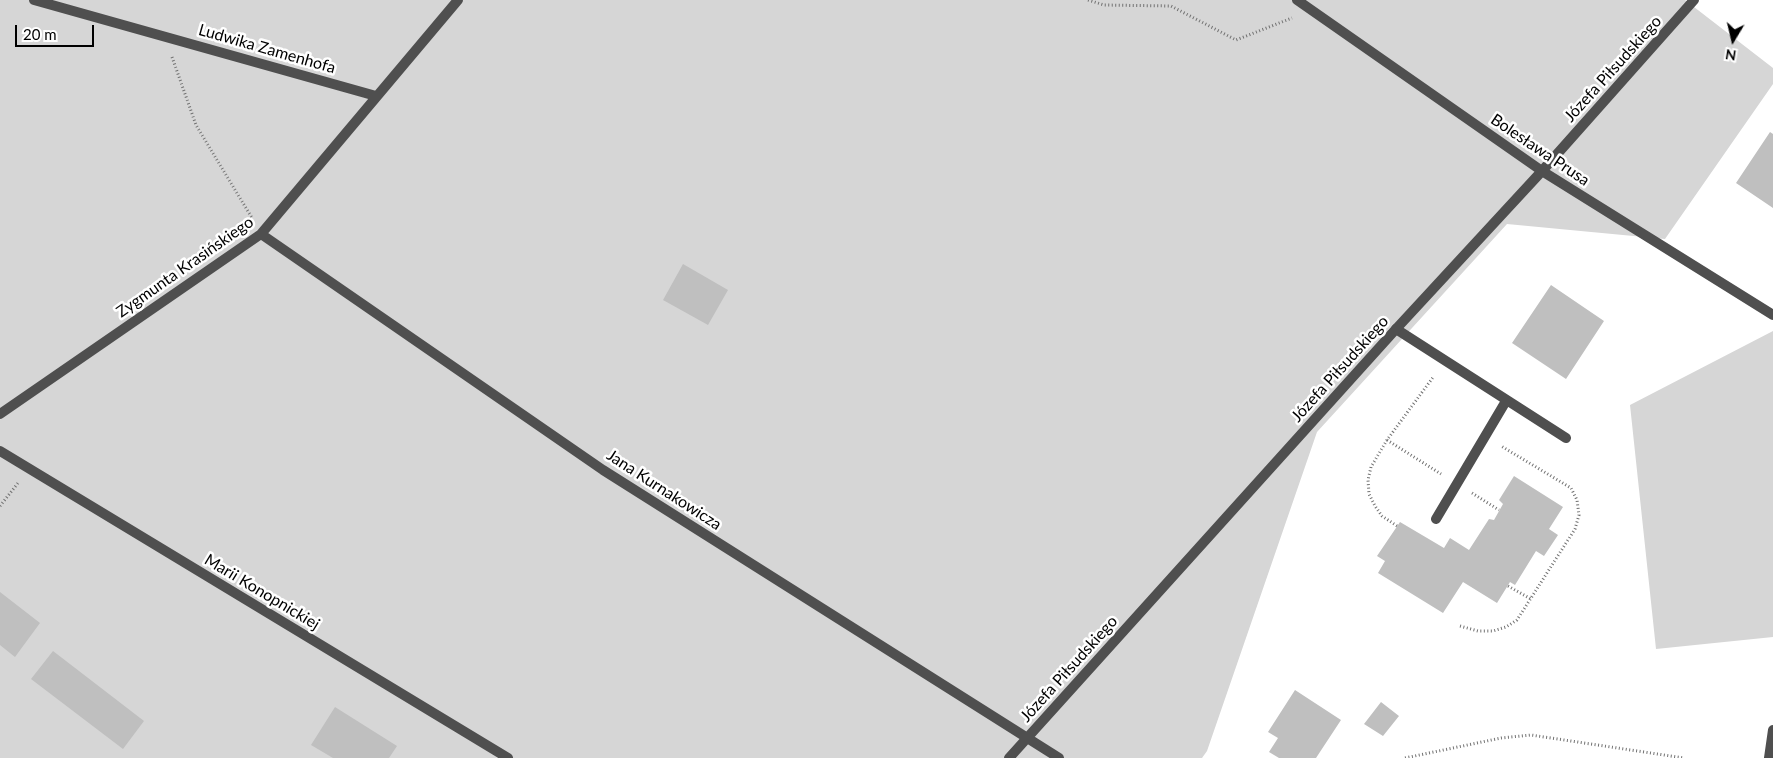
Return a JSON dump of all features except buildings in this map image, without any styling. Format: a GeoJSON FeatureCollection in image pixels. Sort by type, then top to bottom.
{"type":"FeatureCollection","features":[{"type":"Feature","properties":{"kind":"street","name":"Ludwika Zamenhofa"},"geometry":{"type":"LineString","coordinates":[[34,0],[376,96]]}},
{"type":"Feature","properties":{"kind":"street","name":"Zygmunta Krasińskiego"},"geometry":{"type":"LineString","coordinates":[[0,414],[262,234],[458,0]]}},
{"type":"Feature","properties":{"kind":"street","name":"Bolesława Prusa"},"geometry":{"type":"LineString","coordinates":[[1297,0],[1542,171],[1773,315]]}},
{"type":"Feature","properties":{"kind":"street","name":"Józefa Piłsudskiego"},"geometry":{"type":"LineString","coordinates":[[1010,758],[1396,329],[1542,171],[1694,0]]}},
{"type":"Feature","properties":{"kind":"street","name":"Jana Kurnakowicza"},"geometry":{"type":"LineString","coordinates":[[262,234],[604,470],[1059,758]]}},
{"type":"Feature","properties":{"kind":"street"},"geometry":{"type":"LineString","coordinates":[[1396,329],[1566,438]]}},
{"type":"Feature","properties":{"kind":"street"},"geometry":{"type":"LineString","coordinates":[[1436,519],[1506,401]]}},
{"type":"Feature","properties":{"kind":"street","name":"Marii Konopnickiej"},"geometry":{"type":"LineString","coordinates":[[0,451],[508,758]]}},
{"type":"Feature","properties":{"kind":"street"},"geometry":{"type":"LineString","coordinates":[[1769,758],[1773,730]]}},
{"type":"Feature","properties":{"kind":"path"},"geometry":{"type":"LineString","coordinates":[[1088,0],[1104,5],[1171,6],[1236,40],[1312,10]]}},
{"type":"Feature","properties":{"kind":"path"},"geometry":{"type":"LineString","coordinates":[[164,36],[196,125],[262,234]]}},
{"type":"Feature","properties":{"kind":"path"},"geometry":{"type":"LineString","coordinates":[[1397,526],[1382,516],[1369,494],[1368,480],[1371,467],[1387,440],[1445,361]]}},
{"type":"Feature","properties":{"kind":"path"},"geometry":{"type":"LineString","coordinates":[[1460,626],[1493,631],[1506,627],[1517,620],[1575,529],[1579,515],[1577,500],[1570,488],[1485,437]]}},
{"type":"Feature","properties":{"kind":"path"},"geometry":{"type":"LineString","coordinates":[[0,506],[30,469]]}},
{"type":"Feature","properties":{"kind":"path"},"geometry":{"type":"LineString","coordinates":[[1508,586],[1531,599]]}},
{"type":"Feature","properties":{"kind":"path"},"geometry":{"type":"LineString","coordinates":[[1404,758],[1501,738],[1531,735],[1684,758]]}},
{"type":"Feature","properties":{"kind":"shaded area"},"geometry":{"type":"Polygon","coordinates":[[[0,0],[1685,0],[1773,68],[1773,84],[1665,239],[1507,224],[1317,432],[1207,751],[1202,758],[0,758],[0,0]]]}},
{"type":"Feature","properties":{"kind":"shaded area"},"geometry":{"type":"Polygon","coordinates":[[[1773,331],[1773,637],[1656,649],[1630,405],[1773,331]]]}}]}
